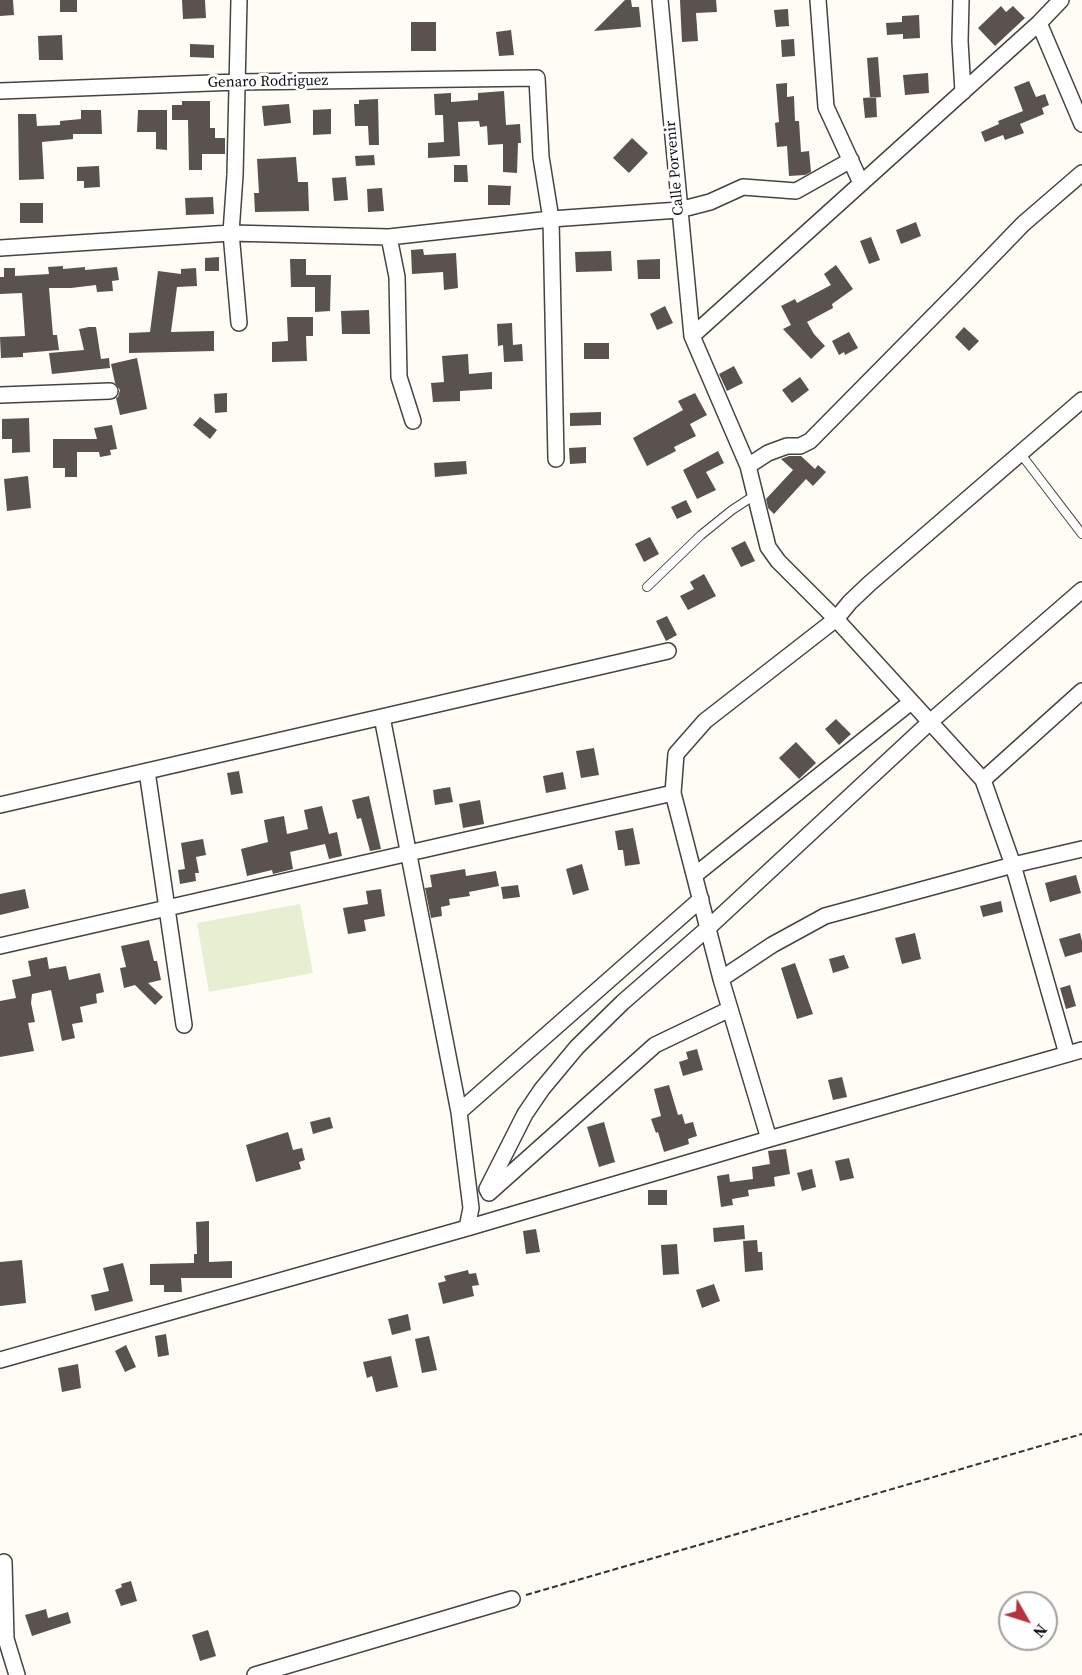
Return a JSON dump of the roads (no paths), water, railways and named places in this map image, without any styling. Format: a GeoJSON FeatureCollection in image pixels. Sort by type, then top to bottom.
{"type":"FeatureCollection","features":[{"type":"Feature","properties":{"kind":"street"},"geometry":{"type":"LineString","coordinates":[[239,0],[236,175],[231,233],[239,323]]}},
{"type":"Feature","properties":{"kind":"street","name":"Calle Porvenir"},"geometry":{"type":"LineString","coordinates":[[660,0],[692,336],[748,466],[768,547],[778,561],[836,619],[983,780]]}},
{"type":"Feature","properties":{"kind":"street"},"geometry":{"type":"LineString","coordinates":[[818,0],[826,107],[861,183]]}},
{"type":"Feature","properties":{"kind":"street"},"geometry":{"type":"LineString","coordinates":[[961,0],[960,40],[963,92]]}},
{"type":"Feature","properties":{"kind":"street"},"geometry":{"type":"LineString","coordinates":[[692,336],[1040,22],[1061,0]]}},
{"type":"Feature","properties":{"kind":"street"},"geometry":{"type":"LineString","coordinates":[[1040,22],[1082,124]]}},
{"type":"Feature","properties":{"kind":"street","name":"Genaro Rodriguez"},"geometry":{"type":"LineString","coordinates":[[0,91],[237,81],[537,78],[541,158],[551,219]]}},
{"type":"Feature","properties":{"kind":"street"},"geometry":{"type":"LineString","coordinates":[[0,248],[231,233],[389,237],[551,219],[679,210],[710,202],[743,187],[796,191],[850,160]]}},
{"type":"Feature","properties":{"kind":"street"},"geometry":{"type":"LineString","coordinates":[[748,466],[768,453],[787,446],[800,446],[810,441],[1023,224],[1082,173]]}},
{"type":"Feature","properties":{"kind":"street"},"geometry":{"type":"LineString","coordinates":[[551,219],[556,459]]}},
{"type":"Feature","properties":{"kind":"street"},"geometry":{"type":"LineString","coordinates":[[389,237],[397,277],[399,377],[413,421]]}},
{"type":"Feature","properties":{"kind":"street"},"geometry":{"type":"LineString","coordinates":[[0,395],[110,391]]}},
{"type":"Feature","properties":{"kind":"street"},"geometry":{"type":"LineString","coordinates":[[769,1139],[721,979],[673,794],[676,754],[705,721],[836,619],[849,602],[869,584],[1082,400]]}},
{"type":"Feature","properties":{"kind":"street"},"geometry":{"type":"LineString","coordinates":[[489,1193],[488,1189],[525,1114],[542,1089],[577,1047],[623,1002],[708,928],[930,722],[1082,590]]}},
{"type":"Feature","properties":{"kind":"street"},"geometry":{"type":"LineString","coordinates":[[0,805],[668,651]]}},
{"type":"Feature","properties":{"kind":"street"},"geometry":{"type":"LineString","coordinates":[[0,1360],[468,1228],[1075,1052],[983,780],[1082,691]]}},
{"type":"Feature","properties":{"kind":"street"},"geometry":{"type":"LineString","coordinates":[[695,875],[911,702]]}},
{"type":"Feature","properties":{"kind":"street"},"geometry":{"type":"LineString","coordinates":[[382,717],[459,1112],[471,1208],[468,1228]]}},
{"type":"Feature","properties":{"kind":"street"},"geometry":{"type":"LineString","coordinates":[[147,771],[184,1025]]}},
{"type":"Feature","properties":{"kind":"street"},"geometry":{"type":"LineString","coordinates":[[0,946],[673,794]]}},
{"type":"Feature","properties":{"kind":"street"},"geometry":{"type":"LineString","coordinates":[[721,979],[772,945],[825,916],[1013,865],[1082,849]]}},
{"type":"Feature","properties":{"kind":"street"},"geometry":{"type":"LineString","coordinates":[[459,1112],[701,899]]}},
{"type":"Feature","properties":{"kind":"street"},"geometry":{"type":"LineString","coordinates":[[471,1208],[656,1045],[730,1009]]}},
{"type":"Feature","properties":{"kind":"street"},"geometry":{"type":"LineString","coordinates":[[0,1564],[4,1562],[6,1639],[16,1675]]}},
{"type":"Feature","properties":{"kind":"street"},"geometry":{"type":"LineString","coordinates":[[255,1675],[512,1599]]}},
{"type":"Feature","properties":{"kind":"lane"},"geometry":{"type":"LineString","coordinates":[[1020,453],[1082,534]]}},
{"type":"Feature","properties":{"kind":"lane"},"geometry":{"type":"LineString","coordinates":[[647,587],[700,535],[755,495]]}}]}
